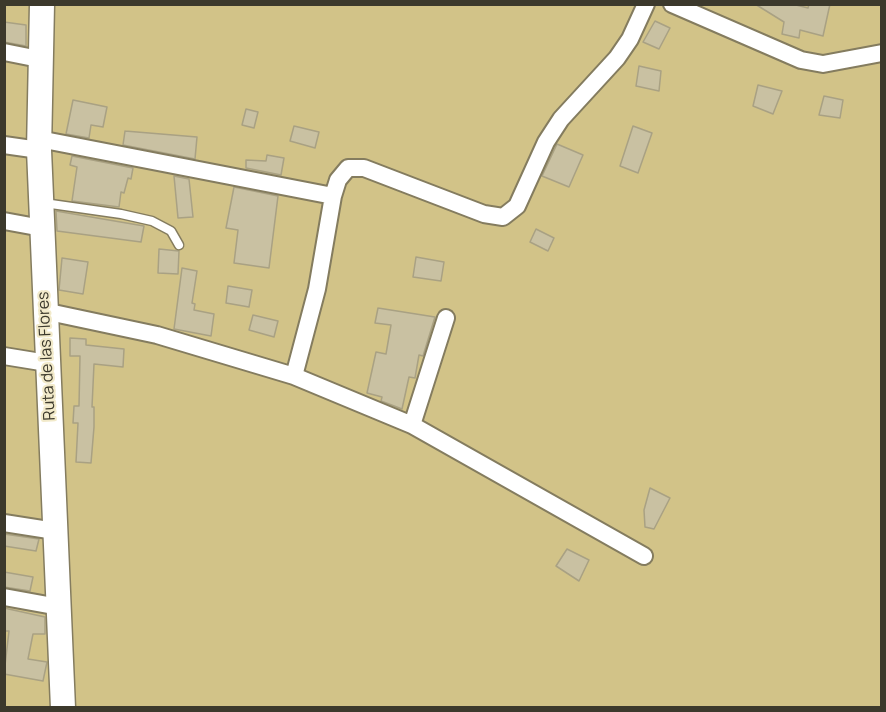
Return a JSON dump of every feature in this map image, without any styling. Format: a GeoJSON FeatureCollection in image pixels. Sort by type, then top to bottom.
{"type":"FeatureCollection","features":[{"type":"Feature","properties":{"kind":"main road","name":"Ruta de las Flores"},"geometry":{"type":"LineString","coordinates":[[42,4],[39,59],[39,144],[44,311],[63,708]]}},
{"type":"Feature","properties":{"kind":"street"},"geometry":{"type":"LineString","coordinates":[[294,376],[317,289],[333,196],[338,180],[348,168],[364,168],[484,214],[503,217],[517,206],[546,142],[561,119],[617,58],[630,39],[646,4]]}},
{"type":"Feature","properties":{"kind":"street"},"geometry":{"type":"LineString","coordinates":[[672,4],[801,60],[823,64],[882,53]]}},
{"type":"Feature","properties":{"kind":"street"},"geometry":{"type":"LineString","coordinates":[[4,52],[39,59]]}},
{"type":"Feature","properties":{"kind":"street"},"geometry":{"type":"LineString","coordinates":[[4,145],[39,144],[333,196]]}},
{"type":"Feature","properties":{"kind":"street"},"geometry":{"type":"LineString","coordinates":[[4,221],[42,228]]}},
{"type":"Feature","properties":{"kind":"street"},"geometry":{"type":"LineString","coordinates":[[44,311],[157,335],[294,376],[412,425],[644,556]]}},
{"type":"Feature","properties":{"kind":"street"},"geometry":{"type":"LineString","coordinates":[[412,425],[446,318]]}},
{"type":"Feature","properties":{"kind":"street"},"geometry":{"type":"LineString","coordinates":[[4,356],[47,363]]}},
{"type":"Feature","properties":{"kind":"street"},"geometry":{"type":"LineString","coordinates":[[4,523],[55,531]]}},
{"type":"Feature","properties":{"kind":"street"},"geometry":{"type":"LineString","coordinates":[[4,597],[59,607]]}},
{"type":"Feature","properties":{"kind":"lane"},"geometry":{"type":"LineString","coordinates":[[41,203],[121,214],[152,221],[171,231],[179,245]]}},
{"type":"Feature","properties":{"kind":"shaded area"},"geometry":{"type":"Polygon","coordinates":[[[5,5],[881,5],[881,707],[5,707],[5,5]]]}},
{"type":"Feature","properties":{"kind":"building"},"geometry":{"type":"Polygon","coordinates":[[[755,4],[792,4],[808,8],[809,4],[830,4],[823,36],[800,30],[799,38],[782,34],[784,22],[755,4]]]}},
{"type":"Feature","properties":{"kind":"building"},"geometry":{"type":"Polygon","coordinates":[[[655,21],[670,28],[659,49],[643,42],[655,21]]]}},
{"type":"Feature","properties":{"kind":"building"},"geometry":{"type":"Polygon","coordinates":[[[4,22],[26,25],[26,46],[4,42],[4,22]]]}},
{"type":"Feature","properties":{"kind":"building"},"geometry":{"type":"Polygon","coordinates":[[[639,66],[661,71],[659,91],[636,86],[639,66]]]}},
{"type":"Feature","properties":{"kind":"building"},"geometry":{"type":"Polygon","coordinates":[[[758,85],[782,91],[773,114],[753,106],[758,85]]]}},
{"type":"Feature","properties":{"kind":"building"},"geometry":{"type":"Polygon","coordinates":[[[824,96],[843,100],[840,118],[819,115],[824,96]]]}},
{"type":"Feature","properties":{"kind":"building"},"geometry":{"type":"Polygon","coordinates":[[[73,100],[107,107],[103,127],[91,125],[89,138],[66,134],[73,100]]]}},
{"type":"Feature","properties":{"kind":"building"},"geometry":{"type":"Polygon","coordinates":[[[246,109],[258,112],[254,128],[242,125],[246,109]]]}},
{"type":"Feature","properties":{"kind":"building"},"geometry":{"type":"Polygon","coordinates":[[[294,126],[319,132],[315,148],[290,141],[294,126]]]}},
{"type":"Feature","properties":{"kind":"building"},"geometry":{"type":"Polygon","coordinates":[[[633,126],[652,133],[638,173],[620,166],[633,126]]]}},
{"type":"Feature","properties":{"kind":"building"},"geometry":{"type":"Polygon","coordinates":[[[125,131],[197,137],[195,159],[123,145],[125,131]]]}},
{"type":"Feature","properties":{"kind":"building"},"geometry":{"type":"Polygon","coordinates":[[[557,144],[583,155],[569,187],[542,176],[557,144]]]}},
{"type":"Feature","properties":{"kind":"building"},"geometry":{"type":"Polygon","coordinates":[[[267,155],[284,158],[281,175],[246,168],[246,160],[266,161],[267,155]]]}},
{"type":"Feature","properties":{"kind":"building"},"geometry":{"type":"Polygon","coordinates":[[[72,156],[133,168],[131,179],[128,178],[124,193],[121,192],[119,207],[72,201],[77,167],[70,165],[72,156]]]}},
{"type":"Feature","properties":{"kind":"building"},"geometry":{"type":"Polygon","coordinates":[[[174,176],[189,179],[193,217],[178,218],[174,176]]]}},
{"type":"Feature","properties":{"kind":"building"},"geometry":{"type":"Polygon","coordinates":[[[234,187],[278,196],[269,268],[234,263],[238,230],[226,228],[234,187]]]}},
{"type":"Feature","properties":{"kind":"building"},"geometry":{"type":"Polygon","coordinates":[[[56,211],[144,226],[141,242],[57,231],[56,211]]]}},
{"type":"Feature","properties":{"kind":"building"},"geometry":{"type":"Polygon","coordinates":[[[536,229],[554,238],[548,251],[530,242],[536,229]]]}},
{"type":"Feature","properties":{"kind":"building"},"geometry":{"type":"Polygon","coordinates":[[[159,249],[179,251],[178,274],[158,273],[159,249]]]}},
{"type":"Feature","properties":{"kind":"building"},"geometry":{"type":"Polygon","coordinates":[[[416,257],[444,262],[441,281],[413,277],[416,257]]]}},
{"type":"Feature","properties":{"kind":"building"},"geometry":{"type":"Polygon","coordinates":[[[62,258],[88,262],[83,294],[59,290],[62,258]]]}},
{"type":"Feature","properties":{"kind":"building"},"geometry":{"type":"Polygon","coordinates":[[[182,268],[197,271],[192,303],[195,304],[194,310],[214,314],[211,336],[174,329],[182,268]]]}},
{"type":"Feature","properties":{"kind":"building"},"geometry":{"type":"Polygon","coordinates":[[[228,286],[252,290],[249,307],[226,303],[228,286]]]}},
{"type":"Feature","properties":{"kind":"building"},"geometry":{"type":"Polygon","coordinates":[[[378,308],[435,317],[423,356],[419,355],[415,378],[409,377],[402,409],[381,401],[382,397],[367,393],[376,352],[386,354],[391,325],[375,323],[378,308]]]}},
{"type":"Feature","properties":{"kind":"building"},"geometry":{"type":"Polygon","coordinates":[[[253,315],[278,321],[274,337],[249,330],[253,315]]]}},
{"type":"Feature","properties":{"kind":"building"},"geometry":{"type":"Polygon","coordinates":[[[70,338],[86,339],[86,345],[124,349],[123,367],[94,364],[92,407],[94,407],[94,427],[91,463],[76,462],[78,423],[73,423],[74,406],[79,406],[80,356],[70,356],[70,338]]]}},
{"type":"Feature","properties":{"kind":"building"},"geometry":{"type":"Polygon","coordinates":[[[650,488],[670,498],[654,529],[645,527],[644,510],[650,488]]]}},
{"type":"Feature","properties":{"kind":"building"},"geometry":{"type":"Polygon","coordinates":[[[4,534],[39,539],[36,551],[4,546],[4,534]]]}},
{"type":"Feature","properties":{"kind":"building"},"geometry":{"type":"Polygon","coordinates":[[[567,549],[589,560],[579,581],[556,566],[567,549]]]}},
{"type":"Feature","properties":{"kind":"building"},"geometry":{"type":"Polygon","coordinates":[[[4,572],[33,577],[30,591],[4,587],[4,572]]]}},
{"type":"Feature","properties":{"kind":"building"},"geometry":{"type":"Polygon","coordinates":[[[4,608],[45,617],[45,634],[33,634],[28,659],[47,662],[43,681],[4,674],[9,631],[4,631],[4,608]]]}}]}
